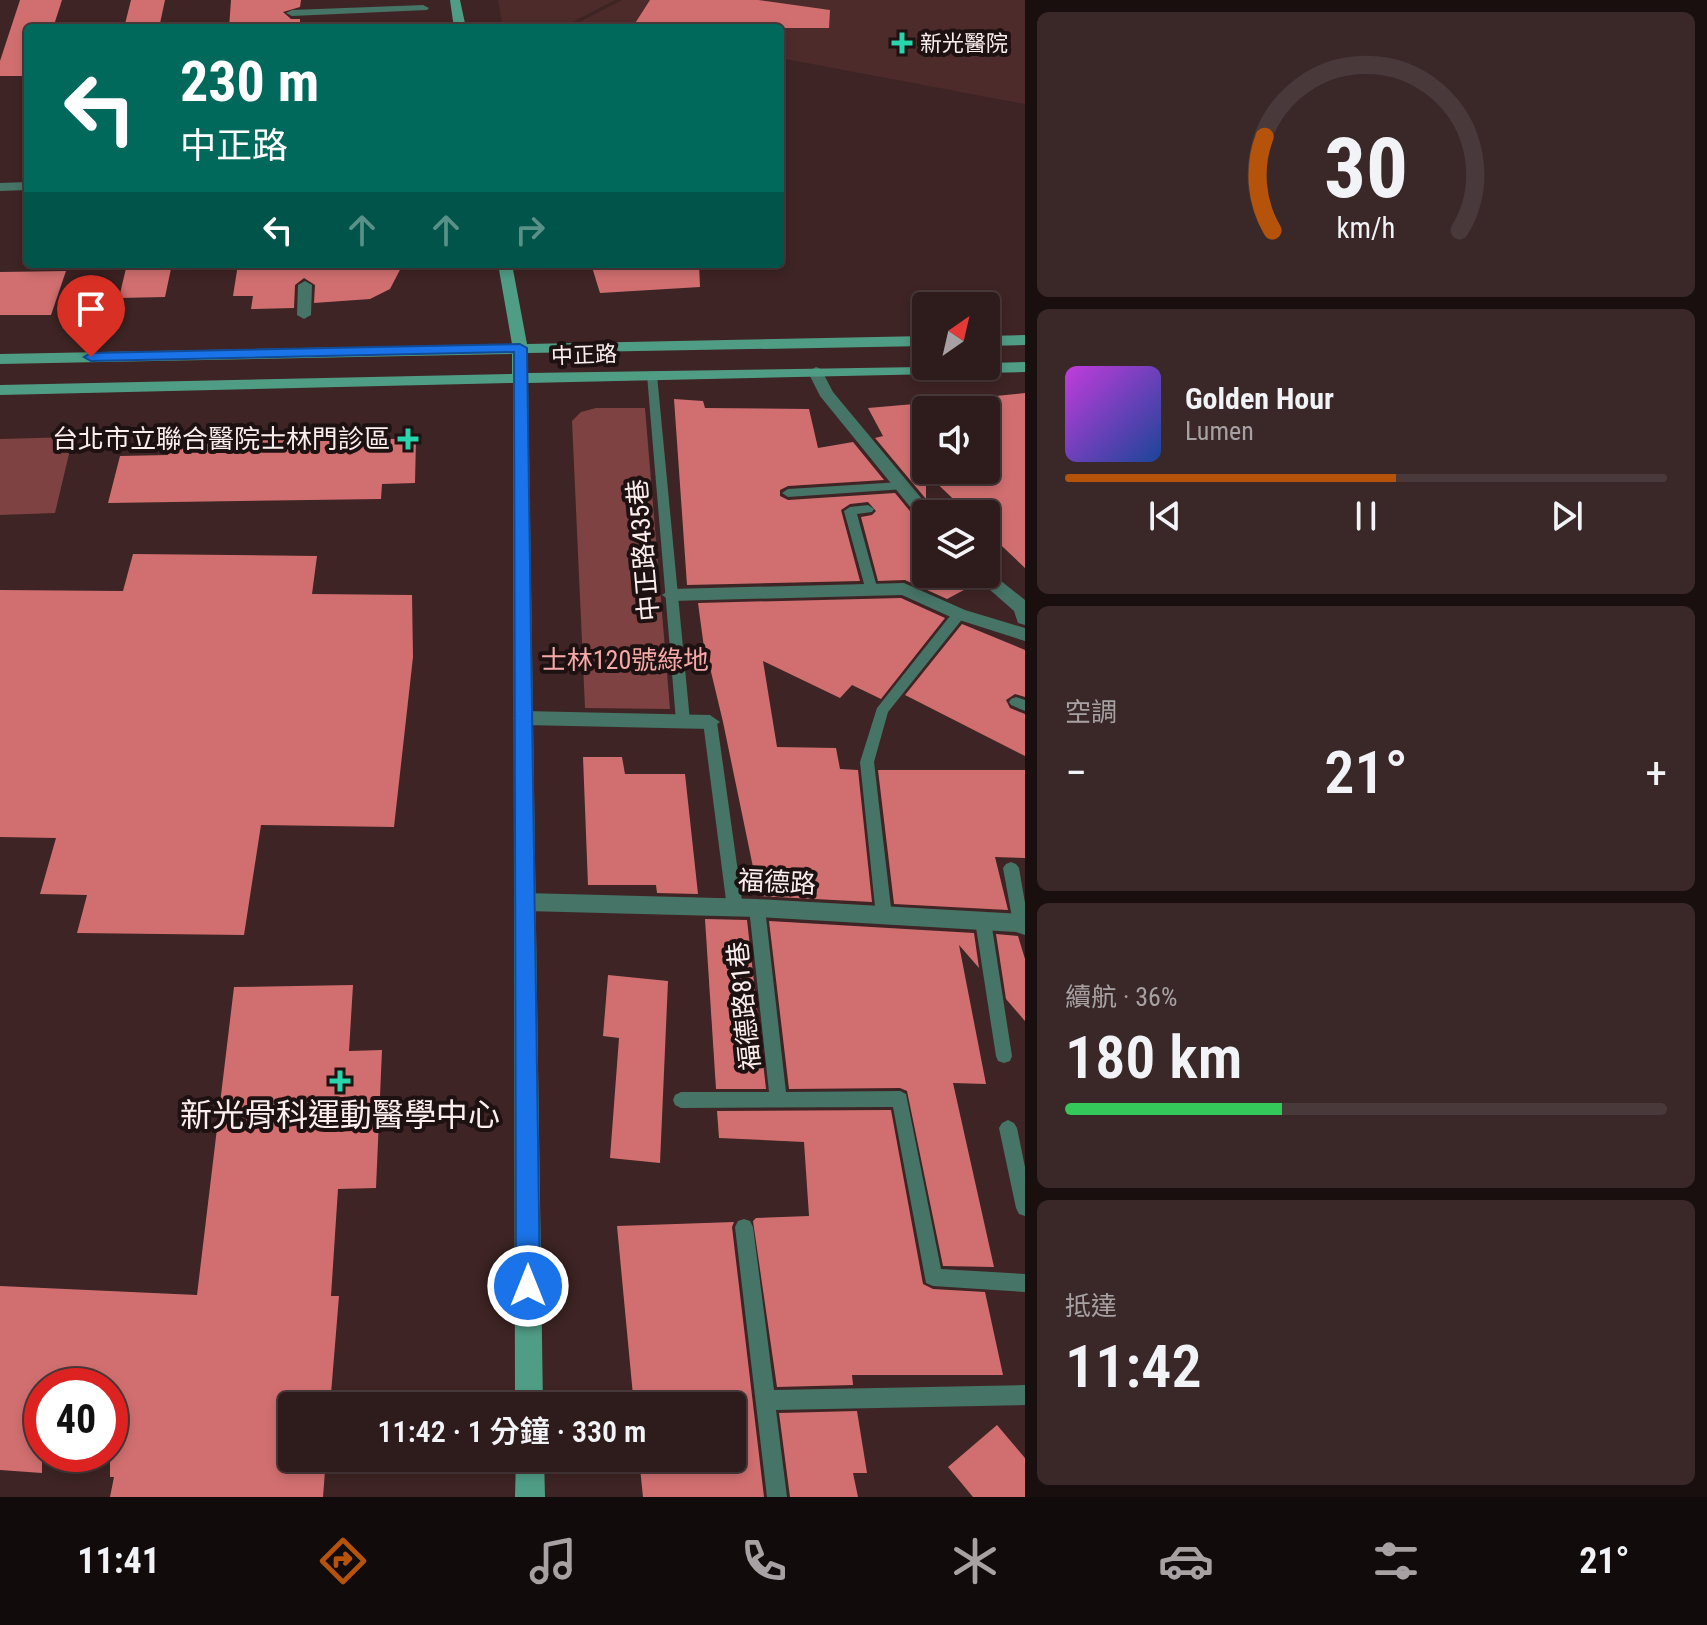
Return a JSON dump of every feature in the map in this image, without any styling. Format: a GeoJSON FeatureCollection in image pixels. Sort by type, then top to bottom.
{"type":"FeatureCollection","features":[{"type":"Feature","properties":{"kind":"main road"},"geometry":{"type":"LineString","coordinates":[[455,0],[459,24]]}},
{"type":"Feature","properties":{"kind":"main road"},"geometry":{"type":"LineString","coordinates":[[506,268],[520,348],[521,379],[529,1392]]}},
{"type":"Feature","properties":{"kind":"main road"},"geometry":{"type":"LineString","coordinates":[[1000,341],[1025,340]]}},
{"type":"Feature","properties":{"kind":"main road","name":"中正路"},"geometry":{"type":"LineString","coordinates":[[0,359],[912,341]]}},
{"type":"Feature","properties":{"kind":"main road","name":"中正路"},"geometry":{"type":"LineString","coordinates":[[0,390],[1025,367]]}},
{"type":"Feature","properties":{"kind":"main road"},"geometry":{"type":"LineString","coordinates":[[530,1472],[530,1497]]}},
{"type":"Feature","properties":{"kind":"street"},"geometry":{"type":"LineString","coordinates":[[292,13],[423,8]]}},
{"type":"Feature","properties":{"kind":"street"},"geometry":{"type":"LineString","coordinates":[[0,187],[24,186]]}},
{"type":"Feature","properties":{"kind":"street"},"geometry":{"type":"LineString","coordinates":[[304,315],[307,268]]}},
{"type":"Feature","properties":{"kind":"street"},"geometry":{"type":"LineString","coordinates":[[816,372],[826,393],[913,500]]}},
{"type":"Feature","properties":{"kind":"street"},"geometry":{"type":"LineString","coordinates":[[997,588],[1024,611]]}},
{"type":"Feature","properties":{"kind":"street"},"geometry":{"type":"LineString","coordinates":[[671,595],[904,589],[959,614],[1025,635]]}},
{"type":"Feature","properties":{"kind":"street"},"geometry":{"type":"LineString","coordinates":[[523,718],[710,722]]}},
{"type":"Feature","properties":{"kind":"street","name":"福德路"},"geometry":{"type":"LineString","coordinates":[[525,902],[746,908],[1023,925]]}},
{"type":"Feature","properties":{"kind":"lane","name":"中正路435巷"},"geometry":{"type":"LineString","coordinates":[[652,375],[683,721]]}},
{"type":"Feature","properties":{"kind":"lane"},"geometry":{"type":"LineString","coordinates":[[788,493],[901,486]]}},
{"type":"Feature","properties":{"kind":"lane"},"geometry":{"type":"LineString","coordinates":[[868,509],[850,511],[872,591]]}},
{"type":"Feature","properties":{"kind":"lane"},"geometry":{"type":"LineString","coordinates":[[884,916],[867,762],[882,711],[959,614]]}},
{"type":"Feature","properties":{"kind":"lane","name":"福德路81巷"},"geometry":{"type":"LineString","coordinates":[[710,722],[746,908],[778,1099]]}},
{"type":"Feature","properties":{"kind":"lane"},"geometry":{"type":"LineString","coordinates":[[1011,868],[1023,925]]}},
{"type":"Feature","properties":{"kind":"lane"},"geometry":{"type":"LineString","coordinates":[[983,921],[1004,1056]]}},
{"type":"Feature","properties":{"kind":"lane"},"geometry":{"type":"LineString","coordinates":[[681,1100],[900,1099],[933,1277],[1025,1283]]}},
{"type":"Feature","properties":{"kind":"lane"},"geometry":{"type":"LineString","coordinates":[[1025,1139],[1008,1128],[1025,1208]]}},
{"type":"Feature","properties":{"kind":"lane"},"geometry":{"type":"LineString","coordinates":[[744,1227],[777,1497]]}},
{"type":"Feature","properties":{"kind":"lane"},"geometry":{"type":"LineString","coordinates":[[766,1400],[1025,1395]]}},
{"type":"Feature","properties":{"kind":"shaded area"},"geometry":{"type":"Polygon","coordinates":[[[498,0],[615,0],[569,24],[502,24],[498,0]]]}},
{"type":"Feature","properties":{"kind":"shaded area","name":"新光醫院"},"geometry":{"type":"Polygon","coordinates":[[[622,0],[1025,0],[1025,104],[784,59],[784,24],[576,24],[622,0]]]}},
{"type":"Feature","properties":{"kind":"green space","name":"士林120號綠地"},"geometry":{"type":"Polygon","coordinates":[[[596,408],[645,408],[670,709],[585,708],[572,421],[581,412],[596,408]]]}},
{"type":"Feature","properties":{"kind":"green space"},"geometry":{"type":"Polygon","coordinates":[[[73,437],[55,513],[0,515],[0,439],[73,437]]]}},
{"type":"Feature","properties":{"kind":"building"},"geometry":{"type":"Polygon","coordinates":[[[20,0],[62,0],[54,24],[24,24],[24,76],[0,76],[0,61],[20,0]]]}},
{"type":"Feature","properties":{"kind":"building"},"geometry":{"type":"Polygon","coordinates":[[[131,0],[165,0],[160,24],[125,24],[131,0]]]}},
{"type":"Feature","properties":{"kind":"building"},"geometry":{"type":"Polygon","coordinates":[[[231,0],[301,0],[300,7],[283,12],[291,19],[300,19],[300,24],[229,24],[231,0]]]}},
{"type":"Feature","properties":{"kind":"building"},"geometry":{"type":"Polygon","coordinates":[[[650,0],[758,0],[830,10],[829,28],[784,28],[784,24],[635,24],[650,0]]]}},
{"type":"Feature","properties":{"kind":"building"},"geometry":{"type":"Polygon","coordinates":[[[126,268],[171,268],[165,297],[119,298],[126,268]]]}},
{"type":"Feature","properties":{"kind":"building"},"geometry":{"type":"Polygon","coordinates":[[[237,268],[401,268],[390,289],[370,299],[314,303],[315,285],[304,278],[295,285],[294,308],[251,309],[253,296],[233,296],[237,268]]]}},
{"type":"Feature","properties":{"kind":"building"},"geometry":{"type":"Polygon","coordinates":[[[592,268],[699,268],[700,287],[600,293],[592,268]]]}},
{"type":"Feature","properties":{"kind":"building"},"geometry":{"type":"Polygon","coordinates":[[[66,271],[51,315],[0,315],[0,272],[66,271]]]}},
{"type":"Feature","properties":{"kind":"building"},"geometry":{"type":"Polygon","coordinates":[[[1025,393],[1025,568],[1000,544],[1000,500],[954,500],[938,484],[1000,484],[1000,396],[996,396],[1025,393]]]}},
{"type":"Feature","properties":{"kind":"building"},"geometry":{"type":"Polygon","coordinates":[[[674,399],[703,401],[705,408],[809,409],[818,448],[853,442],[884,480],[788,486],[780,490],[780,496],[788,500],[895,493],[912,514],[912,583],[905,580],[878,581],[861,517],[876,511],[868,502],[850,504],[841,510],[860,581],[687,585],[674,399]]]}},
{"type":"Feature","properties":{"kind":"building"},"geometry":{"type":"Polygon","coordinates":[[[912,404],[912,482],[875,438],[883,436],[868,408],[912,404]]]}},
{"type":"Feature","properties":{"kind":"building"},"geometry":{"type":"Polygon","coordinates":[[[384,429],[384,439],[416,439],[415,483],[382,484],[381,499],[108,503],[120,456],[168,455],[172,433],[384,429]]]}},
{"type":"Feature","properties":{"kind":"building"},"geometry":{"type":"Polygon","coordinates":[[[913,484],[926,484],[926,499],[913,484]]]}},
{"type":"Feature","properties":{"kind":"building"},"geometry":{"type":"Polygon","coordinates":[[[133,554],[317,556],[312,594],[412,595],[413,657],[394,827],[261,825],[244,935],[77,933],[87,895],[40,894],[56,838],[0,837],[0,590],[123,591],[133,554]]]}},
{"type":"Feature","properties":{"kind":"building"},"geometry":{"type":"Polygon","coordinates":[[[923,588],[968,588],[947,599],[923,588]]]}},
{"type":"Feature","properties":{"kind":"building"},"geometry":{"type":"Polygon","coordinates":[[[901,598],[945,618],[881,699],[852,685],[840,698],[763,661],[777,747],[836,748],[840,769],[858,770],[872,902],[759,896],[723,722],[705,655],[698,603],[901,598]]]}},
{"type":"Feature","properties":{"kind":"building"},"geometry":{"type":"Polygon","coordinates":[[[962,624],[1025,650],[1025,697],[1015,694],[1006,700],[1010,708],[1025,714],[1025,756],[905,695],[962,624]]]}},
{"type":"Feature","properties":{"kind":"building"},"geometry":{"type":"Polygon","coordinates":[[[583,757],[622,757],[625,774],[685,774],[698,894],[657,893],[656,885],[588,885],[583,757]]]}},
{"type":"Feature","properties":{"kind":"building"},"geometry":{"type":"Polygon","coordinates":[[[878,770],[1025,770],[1025,858],[995,857],[1008,910],[894,904],[878,770]]]}},
{"type":"Feature","properties":{"kind":"building"},"geometry":{"type":"Polygon","coordinates":[[[705,919],[747,920],[766,1089],[716,1089],[705,919]]]}},
{"type":"Feature","properties":{"kind":"building"},"geometry":{"type":"Polygon","coordinates":[[[769,921],[974,933],[979,968],[959,945],[986,1084],[953,1083],[994,1267],[943,1266],[907,1091],[900,1088],[789,1089],[769,921]]]}},
{"type":"Feature","properties":{"kind":"building"},"geometry":{"type":"Polygon","coordinates":[[[996,934],[1018,936],[1025,959],[1025,1021],[1006,999],[996,934]]]}},
{"type":"Feature","properties":{"kind":"building"},"geometry":{"type":"Polygon","coordinates":[[[608,975],[668,981],[660,1163],[610,1158],[619,1038],[603,1036],[608,975]]]}},
{"type":"Feature","properties":{"kind":"building"},"geometry":{"type":"Polygon","coordinates":[[[353,985],[349,1051],[382,1050],[376,1188],[338,1189],[331,1296],[339,1296],[331,1392],[278,1392],[278,1472],[325,1472],[323,1497],[110,1497],[114,1477],[110,1477],[110,1472],[128,1472],[128,1368],[24,1368],[24,1472],[0,1470],[0,1286],[197,1295],[234,987],[353,985]]]}},
{"type":"Feature","properties":{"kind":"building"},"geometry":{"type":"Polygon","coordinates":[[[891,1110],[923,1284],[933,1289],[985,1292],[1003,1375],[852,1375],[853,1385],[777,1387],[753,1221],[756,1218],[809,1216],[804,1142],[719,1138],[717,1111],[891,1110]]]}},
{"type":"Feature","properties":{"kind":"building"},"geometry":{"type":"Polygon","coordinates":[[[734,1222],[732,1227],[764,1497],[643,1497],[640,1472],[746,1472],[746,1392],[633,1392],[617,1226],[734,1222]]]}},
{"type":"Feature","properties":{"kind":"building"},"geometry":{"type":"Polygon","coordinates":[[[857,1411],[867,1473],[853,1473],[858,1497],[790,1497],[779,1413],[857,1411]]]}},
{"type":"Feature","properties":{"kind":"building"},"geometry":{"type":"Polygon","coordinates":[[[997,1425],[1025,1458],[1025,1497],[973,1497],[948,1467],[997,1425]]]}},
{"type":"Feature","properties":{"kind":"place","name":"新光醫院"},"geometry":{"type":"Point","coordinates":[902,43]}},
{"type":"Feature","properties":{"kind":"place","name":"台北市立聯合醫院士林門診區"},"geometry":{"type":"Point","coordinates":[408,439]}},
{"type":"Feature","properties":{"kind":"place","name":"新光骨科運動醫學中心"},"geometry":{"type":"Point","coordinates":[340,1081]}},
{"type":"Feature","properties":{"kind":"route"},"geometry":{"type":"LineString","coordinates":[[91,357],[520,348],[528,1286]]}}]}
